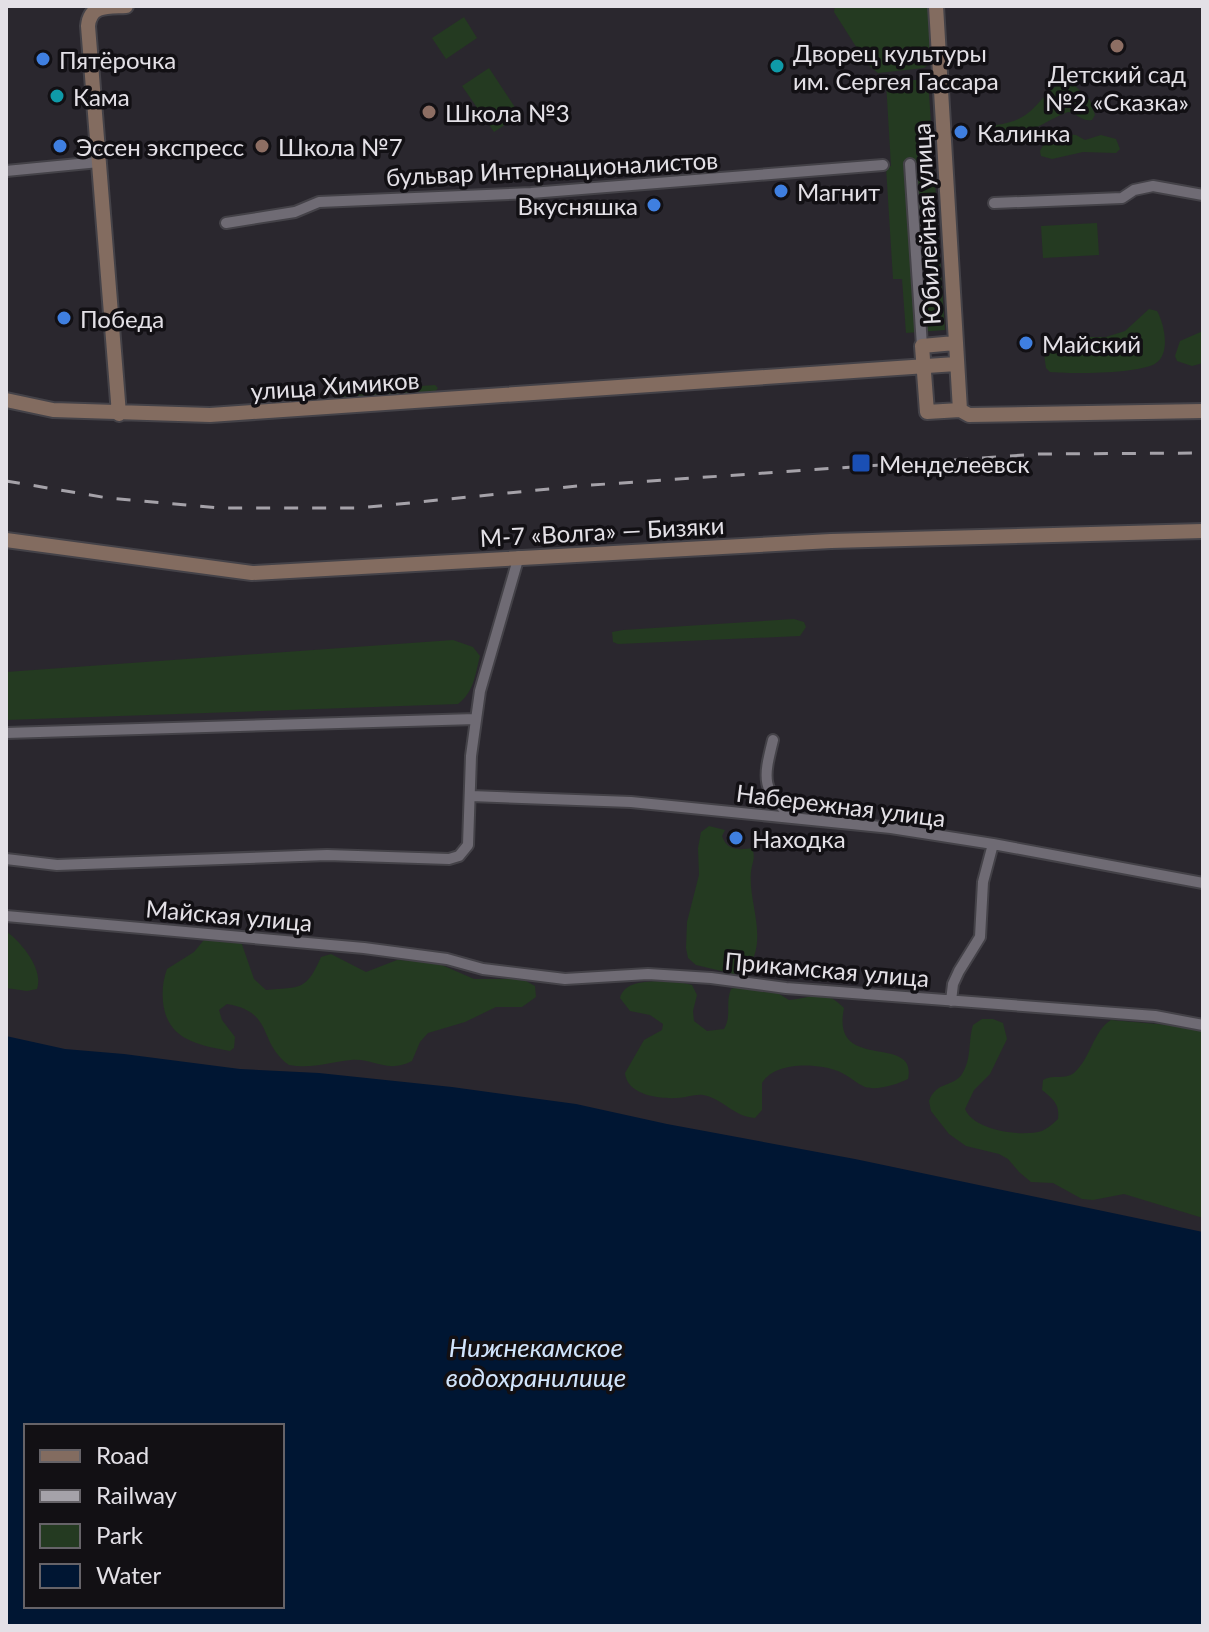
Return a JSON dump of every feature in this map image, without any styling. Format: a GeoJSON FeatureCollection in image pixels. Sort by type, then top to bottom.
{"type":"FeatureCollection","features":[{"type":"Feature","properties":{"kind":"main road"},"geometry":{"type":"LineString","coordinates":[[119,414],[88,26],[91,9],[126,6]]}},
{"type":"Feature","properties":{"kind":"main road","name":"Юбилейная улица"},"geometry":{"type":"LineString","coordinates":[[936,6],[960,410]]}},
{"type":"Feature","properties":{"kind":"main road"},"geometry":{"type":"LineString","coordinates":[[955,343],[922,346],[927,412],[960,410],[969,415],[1203,411]]}},
{"type":"Feature","properties":{"kind":"main road","name":"улица Химиков"},"geometry":{"type":"LineString","coordinates":[[6,400],[53,410],[210,415],[956,364]]}},
{"type":"Feature","properties":{"kind":"main road","name":"М-7 «Волга» — Бизяки"},"geometry":{"type":"LineString","coordinates":[[6,540],[252,573],[519,556],[847,541],[1203,531]]}},
{"type":"Feature","properties":{"kind":"street"},"geometry":{"type":"LineString","coordinates":[[6,171],[99,162]]}},
{"type":"Feature","properties":{"kind":"street"},"geometry":{"type":"LineString","coordinates":[[910,164],[922,346]]}},
{"type":"Feature","properties":{"kind":"street","name":"бульвар Интернационалистов"},"geometry":{"type":"LineString","coordinates":[[226,223],[295,212],[319,202],[531,193],[883,165]]}},
{"type":"Feature","properties":{"kind":"street"},"geometry":{"type":"LineString","coordinates":[[994,203],[1122,198],[1134,190],[1153,186],[1203,195]]}},
{"type":"Feature","properties":{"kind":"street"},"geometry":{"type":"LineString","coordinates":[[6,859],[57,865],[327,855],[449,859],[459,856],[468,845],[471,756],[480,691],[519,556]]}},
{"type":"Feature","properties":{"kind":"street"},"geometry":{"type":"LineString","coordinates":[[6,733],[476,719]]}},
{"type":"Feature","properties":{"kind":"street"},"geometry":{"type":"LineString","coordinates":[[773,740],[766,784],[773,798],[796,819]]}},
{"type":"Feature","properties":{"kind":"street","name":"Набережная улица"},"geometry":{"type":"LineString","coordinates":[[471,796],[631,802],[891,828],[1203,883]]}},
{"type":"Feature","properties":{"kind":"street"},"geometry":{"type":"LineString","coordinates":[[951,1001],[953,984],[980,937],[983,882],[993,844]]}},
{"type":"Feature","properties":{"kind":"street","name":"Майская улица"},"geometry":{"type":"LineString","coordinates":[[6,916],[296,940],[447,959]]}},
{"type":"Feature","properties":{"kind":"street","name":"Прикамская улица"},"geometry":{"type":"LineString","coordinates":[[447,959],[483,969],[565,979],[648,974],[711,978],[786,988],[1155,1016],[1203,1025]]}},
{"type":"Feature","properties":{"kind":"green space"},"geometry":{"type":"Polygon","coordinates":[[[835,6],[928,6],[930,63],[924,68],[878,73],[867,64],[834,12],[835,6]]]}},
{"type":"Feature","properties":{"kind":"green space"},"geometry":{"type":"Polygon","coordinates":[[[464,17],[477,38],[446,59],[432,38],[464,17]]]}},
{"type":"Feature","properties":{"kind":"green space"},"geometry":{"type":"Polygon","coordinates":[[[489,68],[520,115],[494,132],[462,86],[489,68]]]}},
{"type":"Feature","properties":{"kind":"green space"},"geometry":{"type":"Polygon","coordinates":[[[928,79],[945,330],[906,333],[902,279],[893,279],[886,167],[891,166],[886,82],[928,79]]]}},
{"type":"Feature","properties":{"kind":"green space"},"geometry":{"type":"Polygon","coordinates":[[[1071,82],[1090,100],[1095,115],[1092,120],[1068,112],[1013,136],[993,137],[990,133],[996,125],[1026,114],[1060,83],[1071,82]]]}},
{"type":"Feature","properties":{"kind":"green space"},"geometry":{"type":"Polygon","coordinates":[[[1065,134],[1085,140],[1101,135],[1116,139],[1120,149],[1116,153],[1083,152],[1052,159],[1041,156],[1045,142],[1065,134]]]}},
{"type":"Feature","properties":{"kind":"green space"},"geometry":{"type":"Polygon","coordinates":[[[1097,223],[1099,255],[1043,258],[1041,226],[1097,223]]]}},
{"type":"Feature","properties":{"kind":"green space"},"geometry":{"type":"Polygon","coordinates":[[[1149,309],[1157,311],[1165,338],[1161,358],[1156,363],[1148,367],[1104,372],[1050,372],[1046,368],[1044,354],[1048,349],[1082,337],[1106,337],[1125,331],[1149,309]]]}},
{"type":"Feature","properties":{"kind":"green space"},"geometry":{"type":"Polygon","coordinates":[[[1203,331],[1203,363],[1192,366],[1177,361],[1175,356],[1180,341],[1203,331]]]}},
{"type":"Feature","properties":{"kind":"green space"},"geometry":{"type":"Polygon","coordinates":[[[435,385],[438,388],[435,392],[336,399],[333,396],[335,392],[435,385]]]}},
{"type":"Feature","properties":{"kind":"green space"},"geometry":{"type":"Polygon","coordinates":[[[794,619],[804,622],[806,627],[800,636],[618,644],[613,642],[612,632],[623,630],[794,619]]]}},
{"type":"Feature","properties":{"kind":"green space"},"geometry":{"type":"Polygon","coordinates":[[[453,640],[473,647],[480,656],[471,689],[458,704],[6,720],[6,672],[453,640]]]}},
{"type":"Feature","properties":{"kind":"green space"},"geometry":{"type":"Polygon","coordinates":[[[709,826],[725,830],[722,836],[730,847],[752,848],[754,855],[751,884],[757,943],[749,967],[734,974],[696,965],[688,958],[686,948],[687,922],[699,875],[701,832],[709,826]]]}},
{"type":"Feature","properties":{"kind":"green space"},"geometry":{"type":"Polygon","coordinates":[[[223,930],[238,933],[254,979],[266,990],[301,985],[311,976],[321,957],[331,954],[366,972],[397,960],[435,962],[474,979],[526,981],[535,986],[536,997],[522,1007],[496,1007],[465,1022],[428,1033],[420,1042],[412,1061],[403,1065],[388,1066],[351,1060],[314,1066],[289,1065],[279,1056],[259,1021],[242,1008],[227,1004],[219,1010],[222,1020],[235,1037],[234,1048],[230,1051],[186,1038],[171,1025],[166,1015],[163,993],[167,969],[194,952],[208,935],[223,930]]]}},
{"type":"Feature","properties":{"kind":"green space"},"geometry":{"type":"Polygon","coordinates":[[[6,931],[24,949],[34,965],[37,989],[6,988],[6,931]]]}},
{"type":"Feature","properties":{"kind":"green space"},"geometry":{"type":"Polygon","coordinates":[[[676,981],[692,985],[697,995],[694,1021],[707,1031],[724,1029],[728,1019],[729,994],[736,987],[771,989],[789,1000],[818,995],[830,997],[844,1008],[843,1028],[850,1040],[861,1047],[900,1057],[908,1065],[908,1079],[870,1088],[829,1068],[808,1065],[786,1067],[768,1076],[762,1083],[762,1110],[755,1118],[703,1095],[670,1098],[645,1094],[631,1086],[625,1073],[644,1040],[662,1030],[663,1024],[650,1015],[630,1011],[620,998],[623,991],[635,984],[676,981]]]}},
{"type":"Feature","properties":{"kind":"green space"},"geometry":{"type":"Polygon","coordinates":[[[982,1019],[1003,1023],[1007,1039],[990,1074],[974,1090],[965,1109],[978,1123],[1023,1133],[1042,1131],[1058,1119],[1055,1102],[1042,1090],[1043,1080],[1074,1073],[1100,1031],[1111,1020],[1203,1028],[1203,1218],[1124,1194],[1082,1199],[1053,1183],[1031,1182],[1008,1159],[966,1146],[949,1134],[931,1111],[929,1101],[936,1090],[962,1074],[973,1025],[982,1019]]]}},
{"type":"Feature","properties":{"kind":"water","name":"Нижнекамское водохранилище"},"geometry":{"type":"Polygon","coordinates":[[[6,1036],[65,1049],[240,1069],[319,1073],[452,1087],[576,1104],[1203,1232],[1203,1626],[6,1626],[6,1036]]]}},
{"type":"Feature","properties":{"kind":"railway"},"geometry":{"type":"LineString","coordinates":[[6,481],[108,498],[220,508],[359,508],[578,486],[1039,454],[1203,453]]}},
{"type":"Feature","properties":{"kind":"place","name":"Детский сад №2 «Сказка»"},"geometry":{"type":"Point","coordinates":[1117,46]}},
{"type":"Feature","properties":{"kind":"place","name":"Пятёрочка"},"geometry":{"type":"Point","coordinates":[43,59]}},
{"type":"Feature","properties":{"kind":"place","name":"Дворец культуры им. Сергея Гассара"},"geometry":{"type":"Point","coordinates":[777,66]}},
{"type":"Feature","properties":{"kind":"place","name":"Кама"},"geometry":{"type":"Point","coordinates":[57,96]}},
{"type":"Feature","properties":{"kind":"place","name":"Школа №3"},"geometry":{"type":"Point","coordinates":[429,112]}},
{"type":"Feature","properties":{"kind":"place","name":"Калинка"},"geometry":{"type":"Point","coordinates":[961,132]}},
{"type":"Feature","properties":{"kind":"place","name":"Эссен экспресс"},"geometry":{"type":"Point","coordinates":[60,146]}},
{"type":"Feature","properties":{"kind":"place","name":"Школа №7"},"geometry":{"type":"Point","coordinates":[262,146]}},
{"type":"Feature","properties":{"kind":"place","name":"Магнит"},"geometry":{"type":"Point","coordinates":[781,191]}},
{"type":"Feature","properties":{"kind":"place","name":"Вкусняшка"},"geometry":{"type":"Point","coordinates":[654,205]}},
{"type":"Feature","properties":{"kind":"place","name":"Победа"},"geometry":{"type":"Point","coordinates":[64,318]}},
{"type":"Feature","properties":{"kind":"place","name":"Майский"},"geometry":{"type":"Point","coordinates":[1026,343]}},
{"type":"Feature","properties":{"kind":"place","name":"Менделеевск"},"geometry":{"type":"Point","coordinates":[861,463]}},
{"type":"Feature","properties":{"kind":"place","name":"Находка"},"geometry":{"type":"Point","coordinates":[736,838]}}]}
